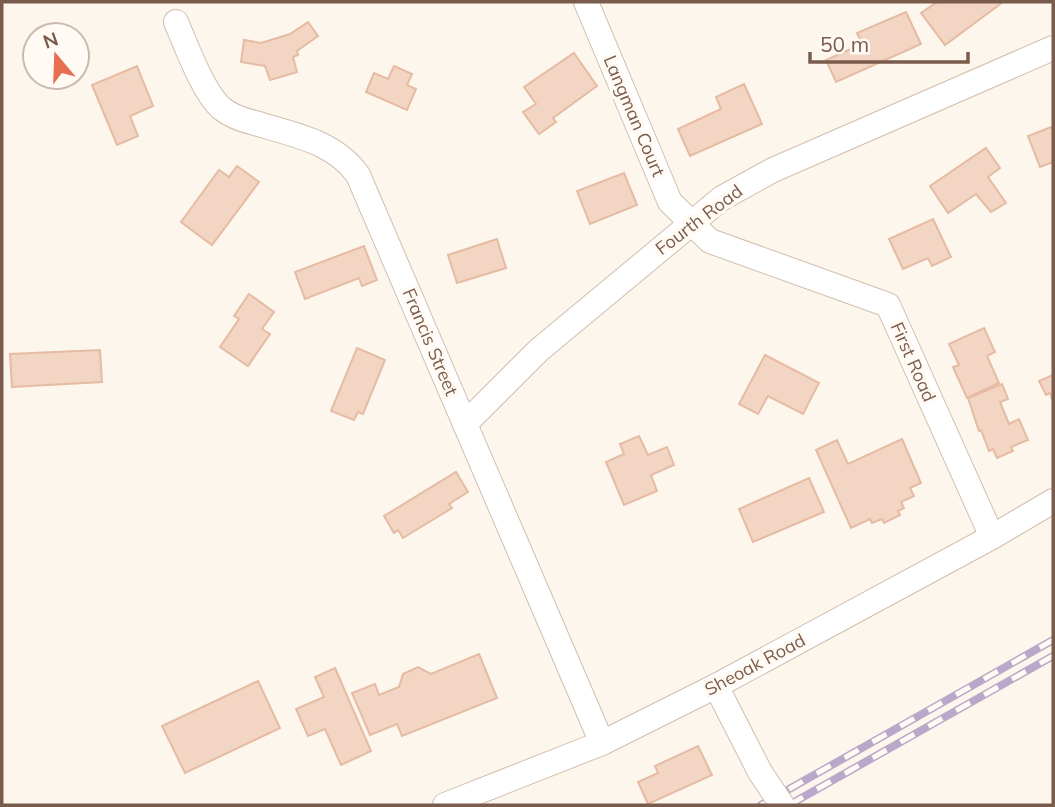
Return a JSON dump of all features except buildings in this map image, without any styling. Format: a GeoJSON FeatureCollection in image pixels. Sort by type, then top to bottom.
{"type":"FeatureCollection","features":[{"type":"Feature","properties":{"kind":"street","name":"Langman Court"},"geometry":{"type":"LineString","coordinates":[[586,2],[670,202],[691,224]]}},
{"type":"Feature","properties":{"kind":"street","name":"Francis Street"},"geometry":{"type":"LineString","coordinates":[[176,22],[211,98],[221,108],[235,117],[314,140],[348,160],[358,175],[602,743]]}},
{"type":"Feature","properties":{"kind":"street","name":"Fourth Road"},"geometry":{"type":"LineString","coordinates":[[465,424],[539,350],[722,198],[773,170],[1053,48]]}},
{"type":"Feature","properties":{"kind":"street","name":"First Road"},"geometry":{"type":"LineString","coordinates":[[691,224],[710,241],[888,305],[992,537]]}},
{"type":"Feature","properties":{"kind":"street","name":"Sheoak Road"},"geometry":{"type":"LineString","coordinates":[[444,805],[602,743],[716,686],[992,537],[1053,501]]}},
{"type":"Feature","properties":{"kind":"street"},"geometry":{"type":"LineString","coordinates":[[716,686],[761,772],[782,805]]}},
{"type":"Feature","properties":{"kind":"railway"},"geometry":{"type":"LineString","coordinates":[[761,805],[1053,640]]}},
{"type":"Feature","properties":{"kind":"railway"},"geometry":{"type":"LineString","coordinates":[[789,805],[1053,656]]}}]}
